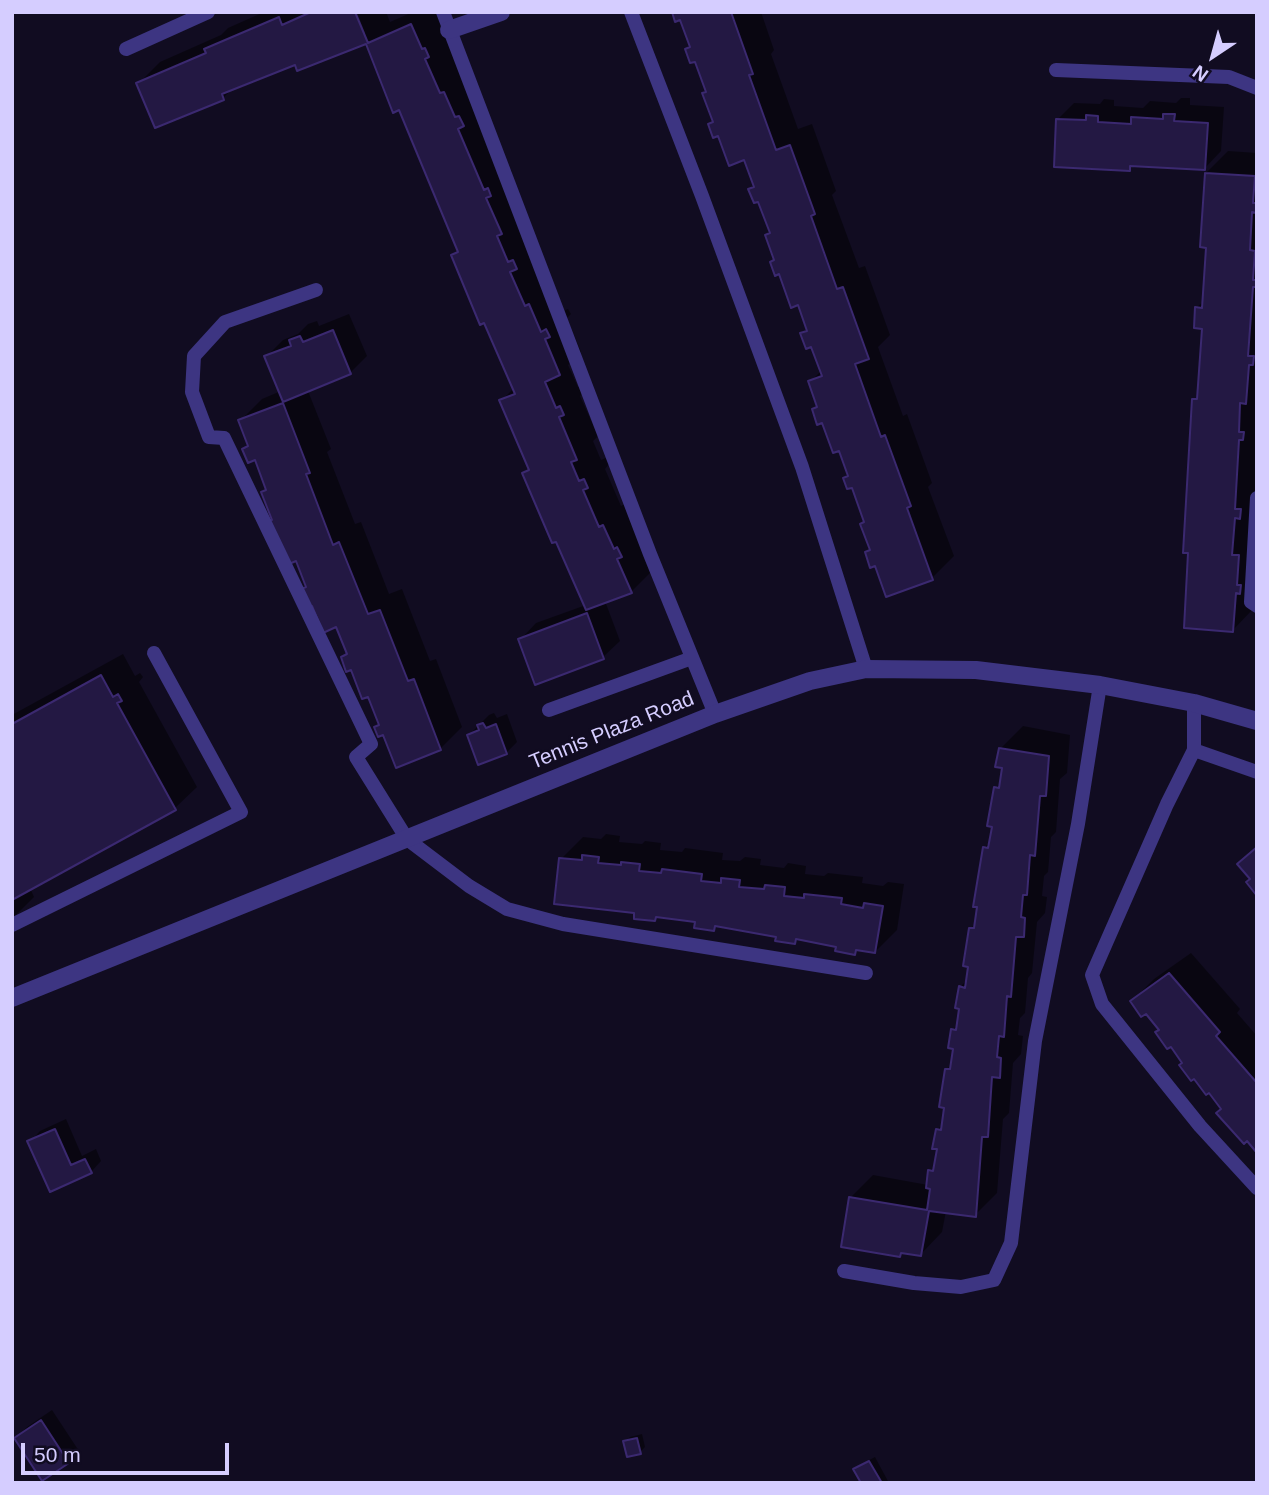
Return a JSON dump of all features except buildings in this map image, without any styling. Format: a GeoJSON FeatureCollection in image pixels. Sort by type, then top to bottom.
{"type":"FeatureCollection","features":[{"type":"Feature","properties":{"kind":"street"},"geometry":{"type":"LineString","coordinates":[[449,30],[501,12]]}},
{"type":"Feature","properties":{"kind":"street","name":"Tennis Plaza Road"},"geometry":{"type":"LineString","coordinates":[[12,998],[715,714],[810,681],[866,669],[976,670],[1100,685],[1256,716]]}},
{"type":"Feature","properties":{"kind":"lane"},"geometry":{"type":"LineString","coordinates":[[126,49],[208,12]]}},
{"type":"Feature","properties":{"kind":"lane"},"geometry":{"type":"LineString","coordinates":[[443,12],[715,714]]}},
{"type":"Feature","properties":{"kind":"lane"},"geometry":{"type":"LineString","coordinates":[[631,12],[802,467],[866,669]]}},
{"type":"Feature","properties":{"kind":"lane"},"geometry":{"type":"LineString","coordinates":[[1056,70],[1229,77],[1257,88]]}},
{"type":"Feature","properties":{"kind":"lane"},"geometry":{"type":"LineString","coordinates":[[316,290],[225,323],[194,356],[192,392],[209,437],[224,438],[371,744],[356,757],[407,839],[469,886],[507,909],[563,924],[866,973]]}},
{"type":"Feature","properties":{"kind":"lane"},"geometry":{"type":"LineString","coordinates":[[1257,498],[1251,601],[1257,606]]}},
{"type":"Feature","properties":{"kind":"lane"},"geometry":{"type":"LineString","coordinates":[[12,925],[241,812],[154,653]]}},
{"type":"Feature","properties":{"kind":"lane"},"geometry":{"type":"LineString","coordinates":[[549,710],[692,658]]}},
{"type":"Feature","properties":{"kind":"lane"},"geometry":{"type":"LineString","coordinates":[[844,1271],[914,1283],[961,1287],[994,1280],[1011,1243],[1035,1041],[1078,824],[1100,685]]}},
{"type":"Feature","properties":{"kind":"lane"},"geometry":{"type":"LineString","coordinates":[[1194,703],[1194,750],[1167,804],[1092,975],[1102,1004],[1200,1126],[1257,1188]]}},
{"type":"Feature","properties":{"kind":"lane"},"geometry":{"type":"LineString","coordinates":[[1194,750],[1257,772]]}}]}
